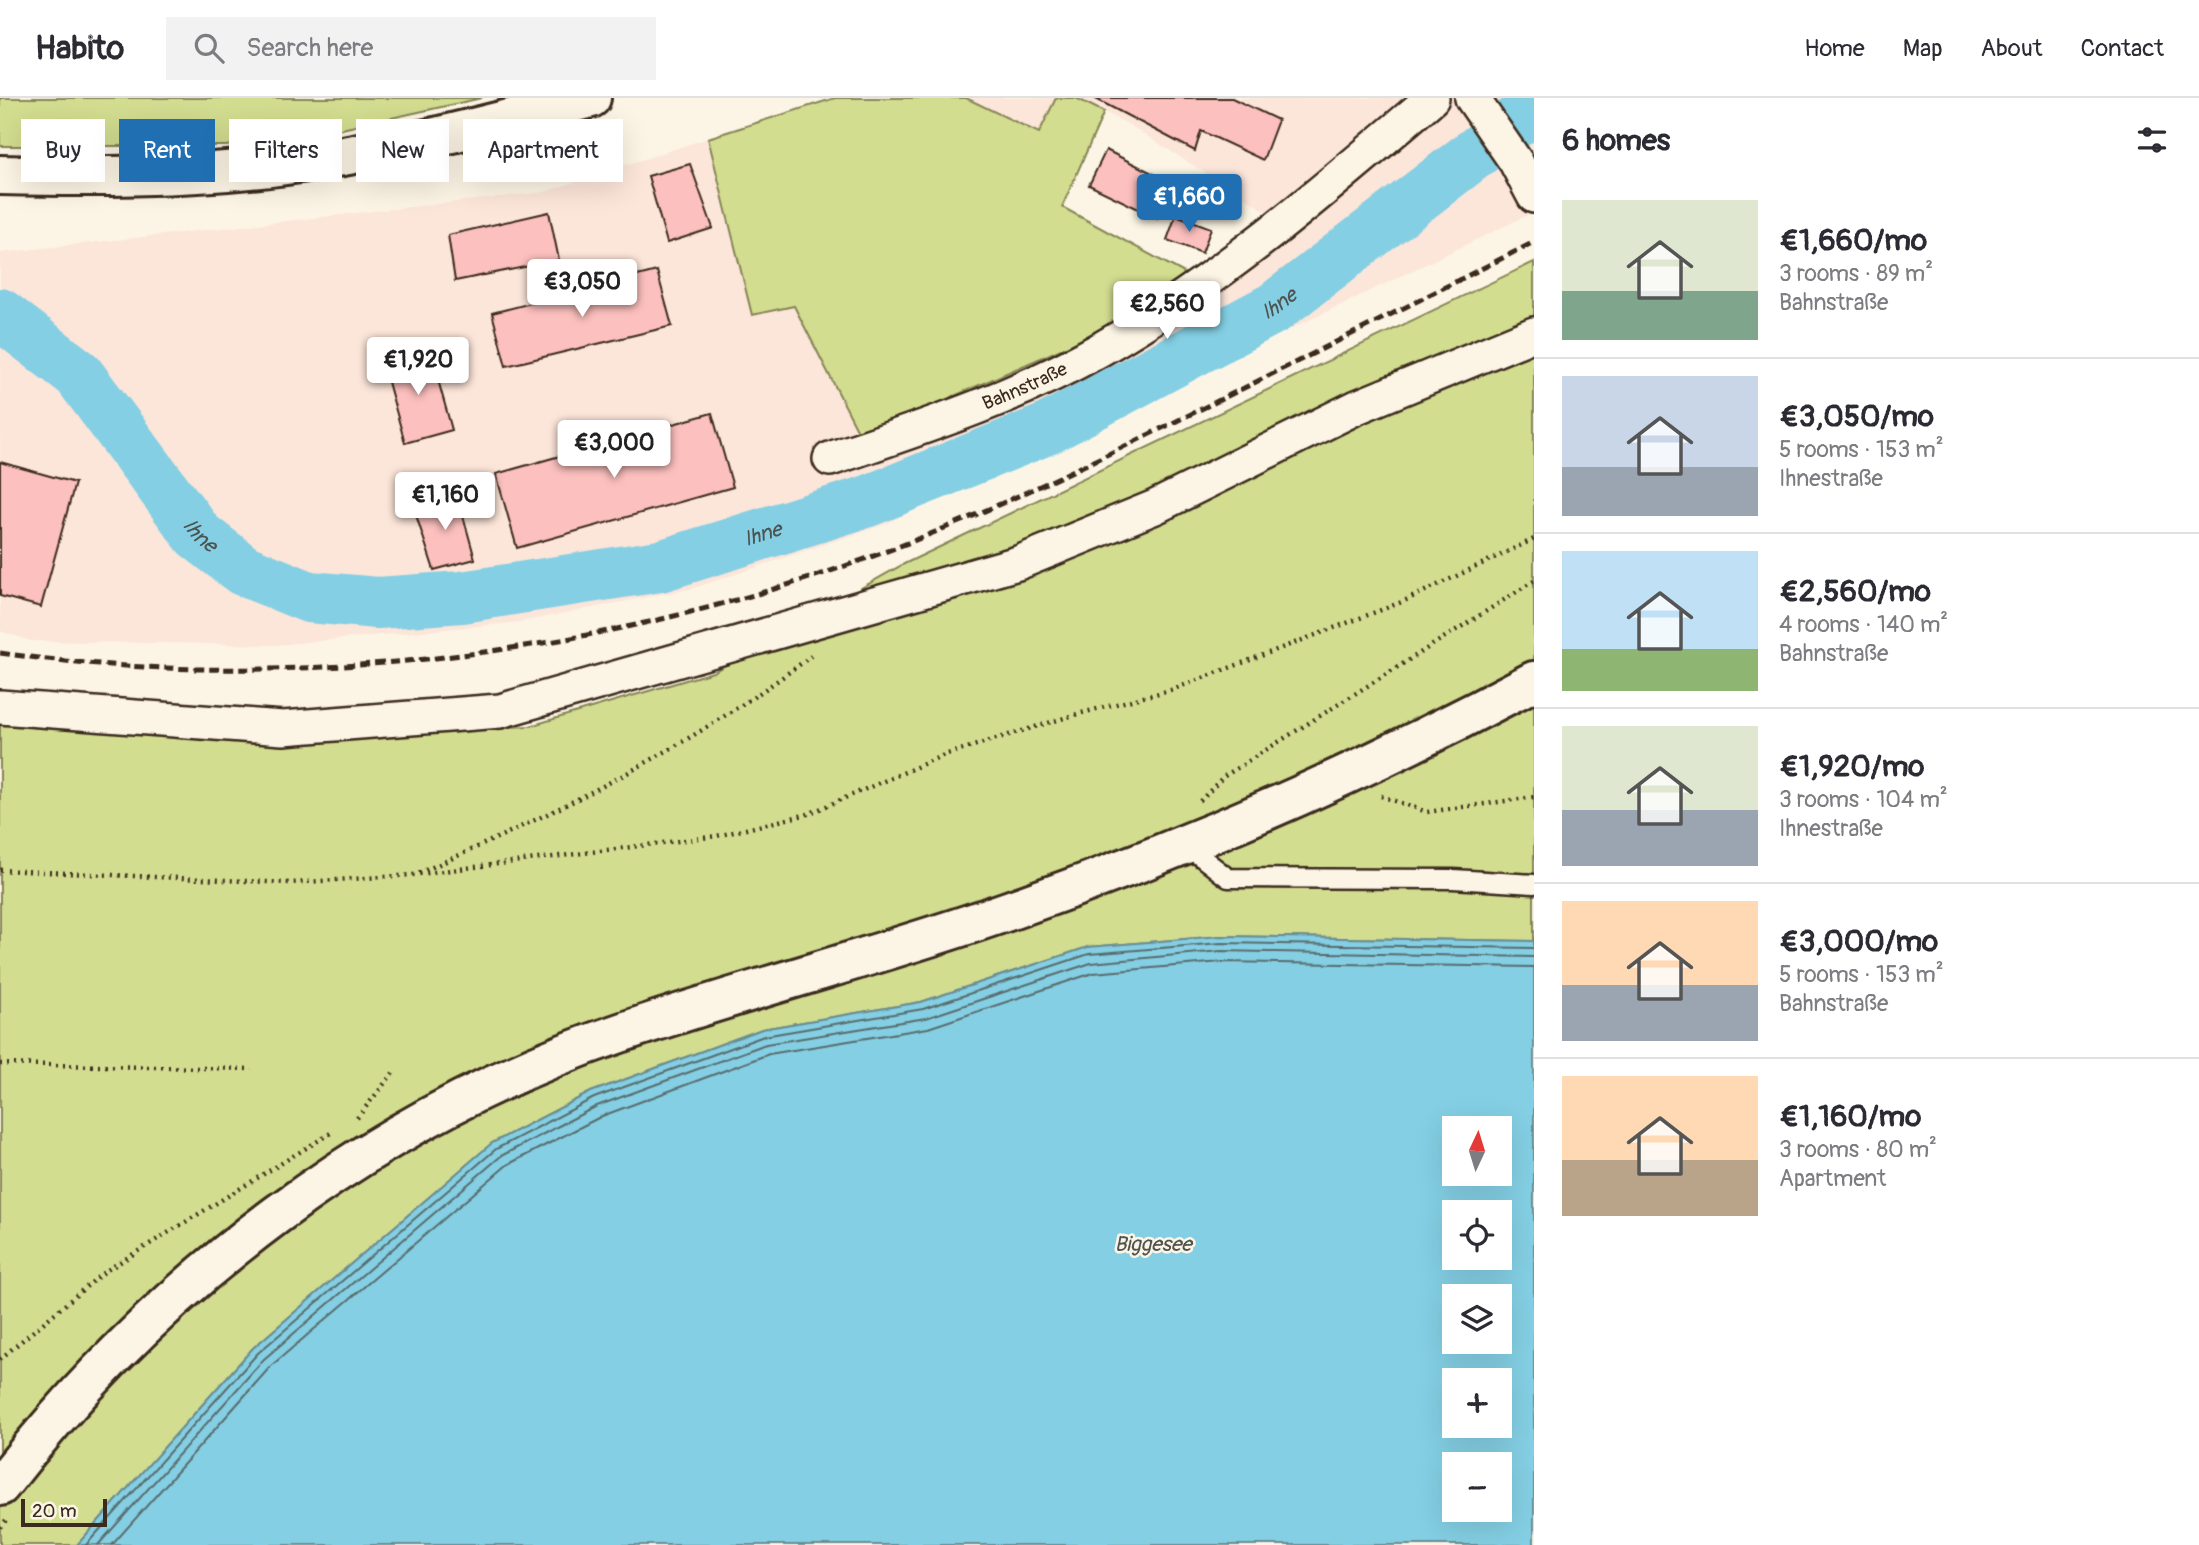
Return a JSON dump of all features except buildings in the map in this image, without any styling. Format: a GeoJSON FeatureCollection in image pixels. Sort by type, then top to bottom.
{"type":"FeatureCollection","features":[{"type":"Feature","properties":{"kind":"main road"},"geometry":{"type":"LineString","coordinates":[[0,175],[173,174],[271,166],[379,149],[592,98]]}},
{"type":"Feature","properties":{"kind":"main road"},"geometry":{"type":"LineString","coordinates":[[4,1501],[107,1360],[219,1259],[328,1178],[430,1115],[615,1034],[1003,913],[1187,846],[1301,798],[1434,734],[1534,681]]}},
{"type":"Feature","properties":{"kind":"street","name":"Bahnstraße"},"geometry":{"type":"LineString","coordinates":[[830,460],[937,423],[1020,388],[1097,351],[1131,331],[1164,311],[1263,238],[1432,98]]}},
{"type":"Feature","properties":{"kind":"street"},"geometry":{"type":"LineString","coordinates":[[1475,104],[1517,162],[1534,197]]}},
{"type":"Feature","properties":{"kind":"street"},"geometry":{"type":"LineString","coordinates":[[0,707],[283,728],[500,711],[1018,563],[1155,507],[1357,407],[1534,334]]}},
{"type":"Feature","properties":{"kind":"lane"},"geometry":{"type":"LineString","coordinates":[[1187,846],[1228,878],[1453,879],[1534,884]]}},
{"type":"Feature","properties":{"kind":"path"},"geometry":{"type":"LineString","coordinates":[[0,870],[290,883],[412,875],[717,835],[808,814],[944,755],[1074,715],[1174,689],[1402,602],[1534,539]]}},
{"type":"Feature","properties":{"kind":"path"},"geometry":{"type":"LineString","coordinates":[[1223,777],[1534,581]]}},
{"type":"Feature","properties":{"kind":"path"},"geometry":{"type":"LineString","coordinates":[[412,875],[540,820],[647,762],[759,695],[822,648]]}},
{"type":"Feature","properties":{"kind":"path"},"geometry":{"type":"LineString","coordinates":[[1371,793],[1427,812],[1534,797]]}},
{"type":"Feature","properties":{"kind":"path"},"geometry":{"type":"LineString","coordinates":[[0,1063],[252,1069]]}},
{"type":"Feature","properties":{"kind":"path"},"geometry":{"type":"LineString","coordinates":[[347,1123],[359,1116],[393,1073]]}},
{"type":"Feature","properties":{"kind":"path"},"geometry":{"type":"LineString","coordinates":[[0,1359],[104,1272],[336,1130]]}},
{"type":"Feature","properties":{"kind":"path"},"geometry":{"type":"LineString","coordinates":[[0,1527],[4,1501]]}},
{"type":"Feature","properties":{"kind":"shaded area"},"geometry":{"type":"Polygon","coordinates":[[[966,98],[1056,98],[1039,133],[966,98]]]}},
{"type":"Feature","properties":{"kind":"shaded area"},"geometry":{"type":"Polygon","coordinates":[[[1076,98],[1534,98],[1534,212],[883,525],[694,588],[520,622],[275,645],[31,641],[0,631],[0,253],[544,192],[574,182],[623,182],[623,166],[708,138],[752,315],[794,305],[861,437],[984,382],[1188,275],[1269,213],[1126,123],[1076,98]]]}},
{"type":"Feature","properties":{"kind":"green space"},"geometry":{"type":"Polygon","coordinates":[[[0,98],[482,98],[387,119],[356,119],[356,126],[342,129],[342,119],[229,119],[229,146],[226,146],[215,146],[215,119],[119,119],[119,146],[105,146],[105,119],[21,119],[21,146],[0,146],[0,98]]]}},
{"type":"Feature","properties":{"kind":"green space"},"geometry":{"type":"Polygon","coordinates":[[[835,98],[966,98],[1039,133],[1056,98],[1076,98],[1104,112],[1062,207],[1188,275],[1127,320],[861,437],[794,306],[752,315],[708,138],[835,98]]]}},
{"type":"Feature","properties":{"kind":"green space"},"geometry":{"type":"Polygon","coordinates":[[[1534,262],[1534,941],[1221,936],[1088,947],[921,1002],[762,1029],[591,1092],[492,1143],[253,1348],[77,1545],[0,1545],[0,713],[264,739],[530,726],[713,672],[902,565],[1534,262]]]}},
{"type":"Feature","properties":{"kind":"water","name":"Biggesee"},"geometry":{"type":"Polygon","coordinates":[[[1221,936],[1534,941],[1534,1545],[77,1545],[253,1348],[492,1143],[591,1092],[762,1029],[921,1002],[1088,947],[1221,936]]]}},
{"type":"Feature","properties":{"kind":"waterway","name":"Ihne"},"geometry":{"type":"LineString","coordinates":[[0,314],[78,374],[198,535],[243,570],[309,597],[378,603],[462,597],[660,566],[868,501],[1047,429],[1274,308],[1534,108]]}},
{"type":"Feature","properties":{"kind":"railway"},"geometry":{"type":"LineString","coordinates":[[0,653],[108,665],[217,669],[328,667],[438,658],[548,642],[656,620],[762,593],[897,547],[1025,493],[1223,398],[1534,242]]}}]}
